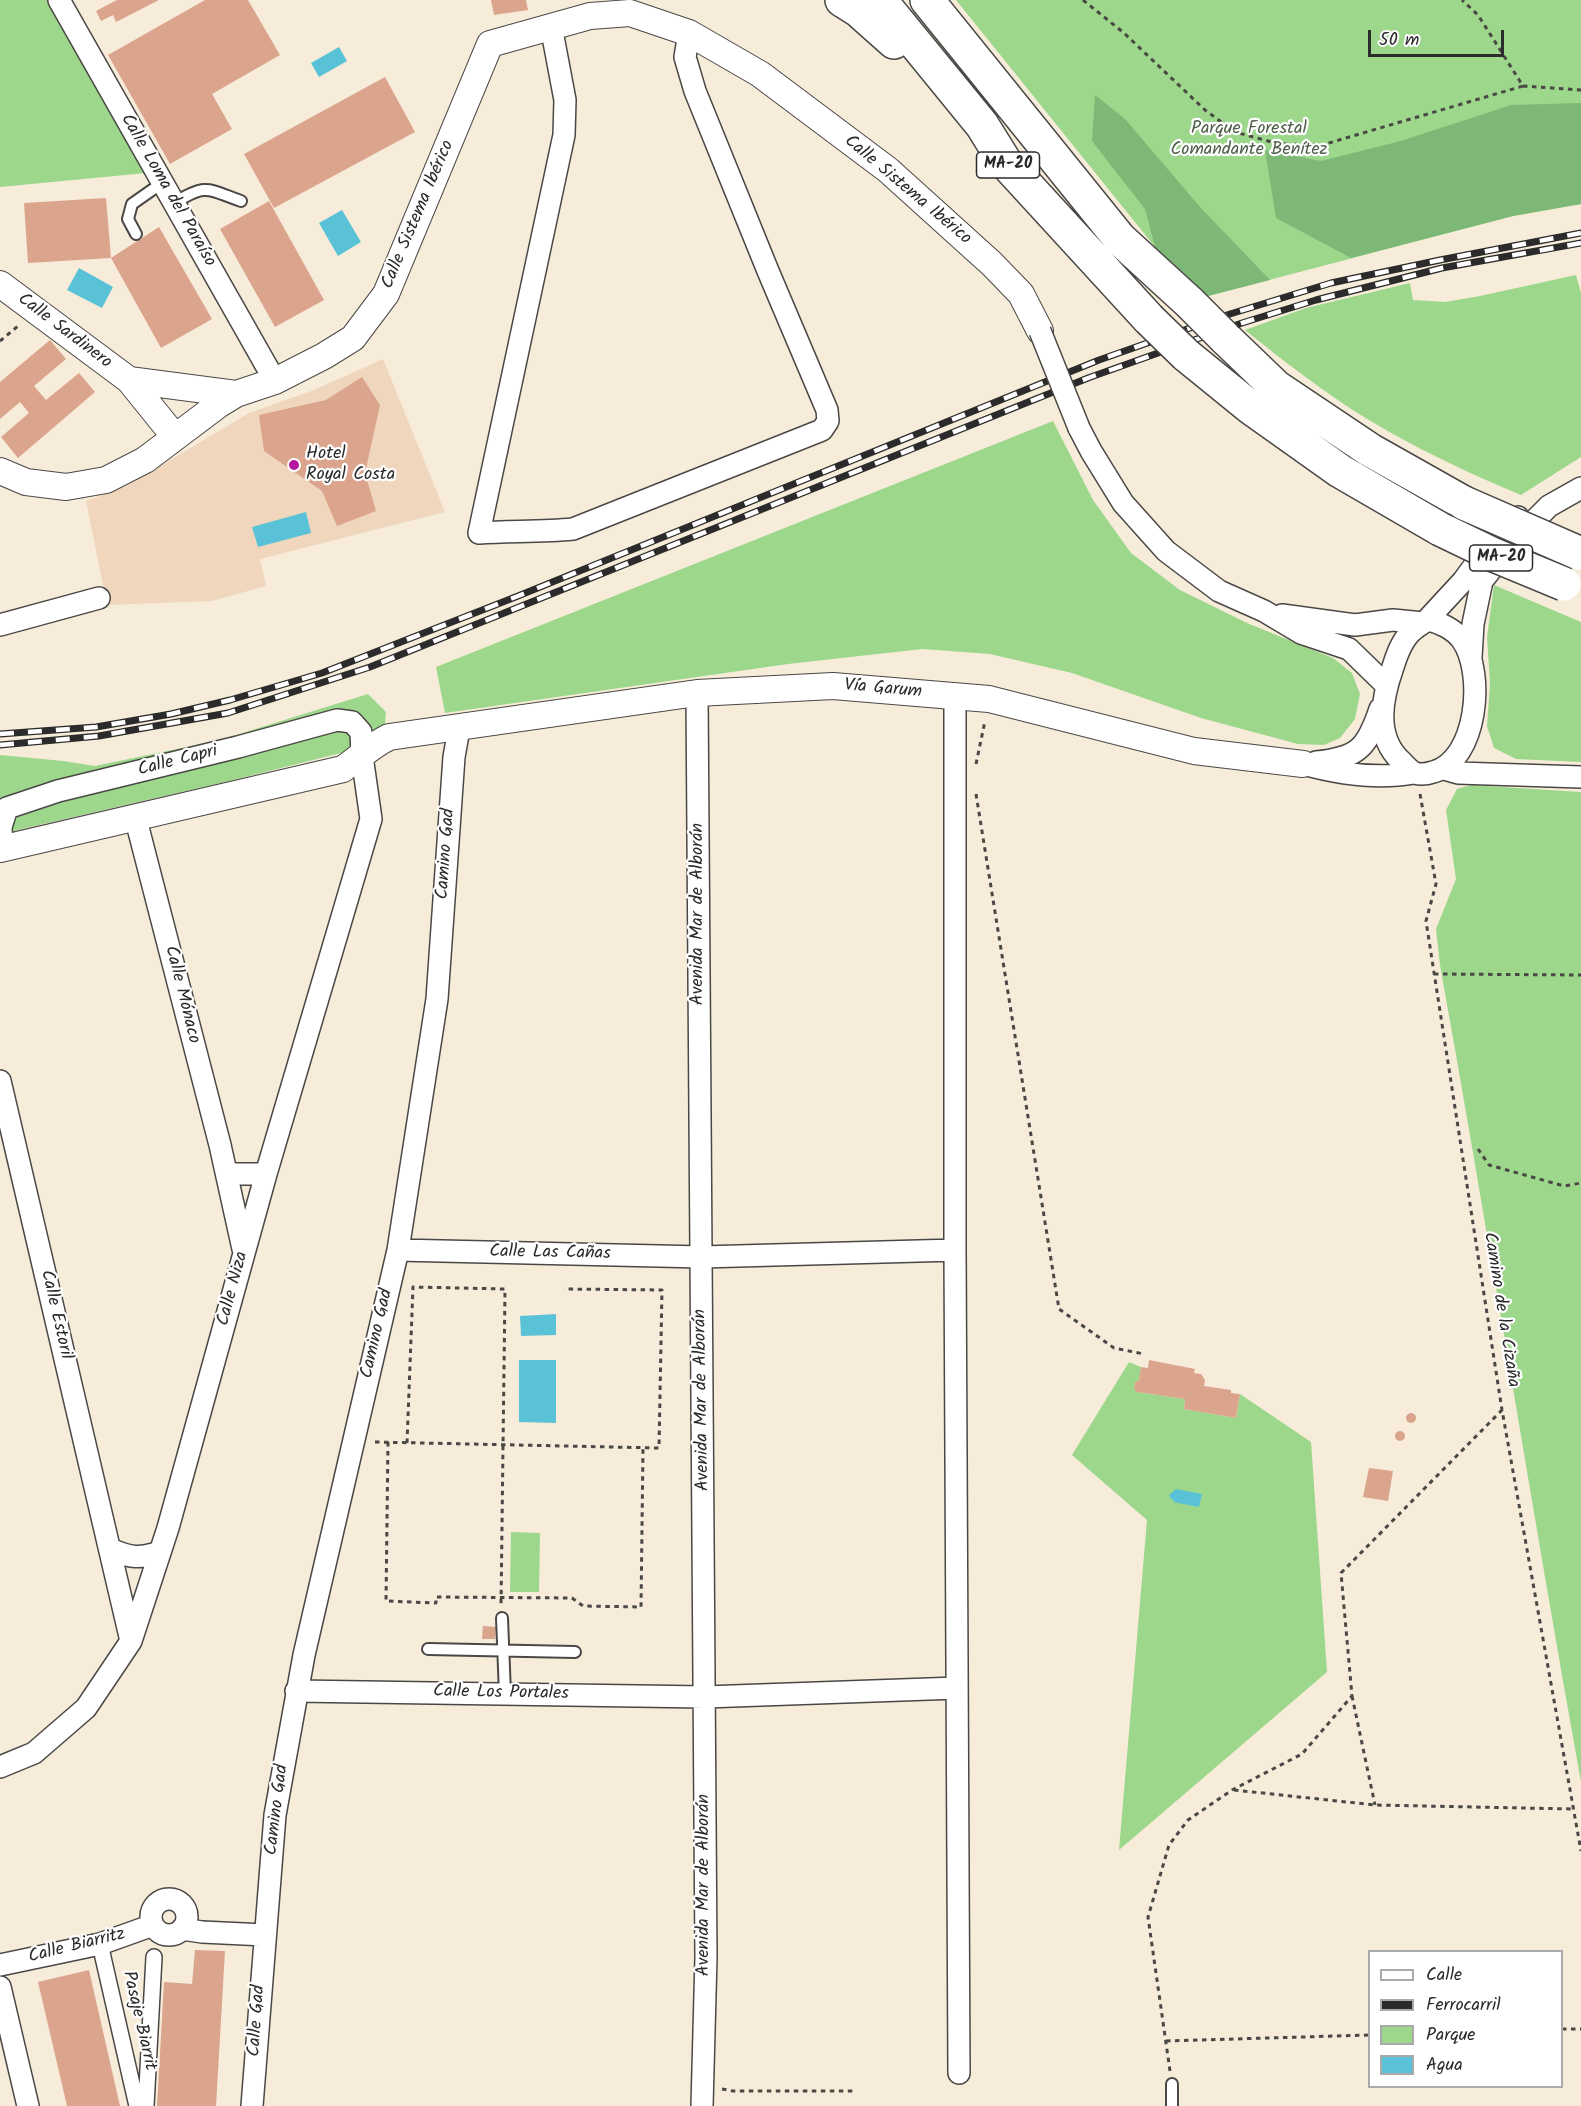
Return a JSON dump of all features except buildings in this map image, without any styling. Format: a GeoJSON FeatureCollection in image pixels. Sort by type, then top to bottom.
{"type":"FeatureCollection","features":[{"type":"Feature","properties":{"kind":"highway"},"geometry":{"type":"LineString","coordinates":[[842,0],[858,10],[906,54],[966,129],[1005,162]]}},
{"type":"Feature","properties":{"kind":"highway","name":"MA-20"},"geometry":{"type":"LineString","coordinates":[[880,0],[982,125],[1005,162],[1149,319],[1186,355],[1250,407],[1340,471],[1440,529],[1494,555],[1572,587]]}},
{"type":"Feature","properties":{"kind":"highway","name":"MA-20"},"geometry":{"type":"LineString","coordinates":[[927,0],[1120,239],[1276,387],[1370,450],[1464,503],[1580,554]]}},
{"type":"Feature","properties":{"kind":"street","name":"Calle Loma del Paraíso"},"geometry":{"type":"LineString","coordinates":[[59,0],[274,381]]}},
{"type":"Feature","properties":{"kind":"street","name":"Calle Sistema Ibérico"},"geometry":{"type":"LineString","coordinates":[[0,471],[26,482],[66,487],[106,480],[145,460],[236,394],[274,381],[324,357],[352,338],[386,294],[490,44],[590,16],[630,14],[688,33],[760,74],[888,170],[992,264],[1021,294],[1040,331]]}},
{"type":"Feature","properties":{"kind":"street"},"geometry":{"type":"LineString","coordinates":[[551,26],[565,100],[564,135],[479,533],[546,532],[573,529],[822,430],[828,422],[827,410],[695,91],[685,57],[688,33]]}},
{"type":"Feature","properties":{"kind":"street","name":"Calle Sardinero"},"geometry":{"type":"LineString","coordinates":[[0,284],[129,380],[175,437]]}},
{"type":"Feature","properties":{"kind":"street"},"geometry":{"type":"LineString","coordinates":[[1040,331],[1090,451],[1123,503],[1166,551],[1220,591],[1264,611],[1301,633],[1348,649],[1386,685]]}},
{"type":"Feature","properties":{"kind":"street","name":"Calle Sardinero"},"geometry":{"type":"LineString","coordinates":[[129,380],[236,394]]}},
{"type":"Feature","properties":{"kind":"street"},"geometry":{"type":"LineString","coordinates":[[1581,476],[1534,503],[1496,536],[1463,581],[1425,622],[1412,631],[1399,649],[1386,685],[1382,706],[1384,730],[1393,754],[1415,773],[1426,774],[1444,769],[1460,753],[1470,731],[1474,706],[1471,658],[1473,624],[1482,581],[1514,541],[1549,506],[1581,489]]}},
{"type":"Feature","properties":{"kind":"street"},"geometry":{"type":"LineString","coordinates":[[0,625],[99,598]]}},
{"type":"Feature","properties":{"kind":"street"},"geometry":{"type":"LineString","coordinates":[[1264,611],[1304,620],[1355,625],[1393,620],[1440,623],[1461,639],[1471,658]]}},
{"type":"Feature","properties":{"kind":"street","name":"Vía Garum"},"geometry":{"type":"LineString","coordinates":[[459,729],[697,693],[833,686],[989,699],[1194,751],[1303,764],[1332,772],[1380,777],[1415,773]]}},
{"type":"Feature","properties":{"kind":"street","name":"Avenida Mar de Alborán"},"geometry":{"type":"LineString","coordinates":[[697,693],[706,1957],[702,2106]]}},
{"type":"Feature","properties":{"kind":"street"},"geometry":{"type":"LineString","coordinates":[[955,696],[959,2073]]}},
{"type":"Feature","properties":{"kind":"street","name":"Vía Garum"},"geometry":{"type":"LineString","coordinates":[[1303,764],[1339,760],[1353,754],[1372,734],[1382,706]]}},
{"type":"Feature","properties":{"kind":"street","name":"Calle Capri"},"geometry":{"type":"LineString","coordinates":[[362,756],[361,732],[352,722],[337,720],[58,791],[7,808],[1,827],[1,848],[343,769],[362,756],[375,744],[389,737],[459,729]]}},
{"type":"Feature","properties":{"kind":"street","name":"Camino Gad"},"geometry":{"type":"LineString","coordinates":[[265,1935],[275,1815],[296,1690],[398,1250],[437,999],[454,757],[459,729]]}},
{"type":"Feature","properties":{"kind":"street","name":"Calle Niza"},"geometry":{"type":"LineString","coordinates":[[0,1767],[34,1753],[86,1708],[131,1641],[160,1552],[266,1174],[371,819],[362,756]]}},
{"type":"Feature","properties":{"kind":"street"},"geometry":{"type":"LineString","coordinates":[[1444,769],[1458,773],[1581,777]]}},
{"type":"Feature","properties":{"kind":"street","name":"Calle Mónaco"},"geometry":{"type":"LineString","coordinates":[[135,816],[227,1173],[244,1253]]}},
{"type":"Feature","properties":{"kind":"street","name":"Calle Estoril"},"geometry":{"type":"LineString","coordinates":[[0,1081],[131,1641]]}},
{"type":"Feature","properties":{"kind":"street"},"geometry":{"type":"LineString","coordinates":[[227,1173],[266,1174]]}},
{"type":"Feature","properties":{"kind":"street","name":"Calle Las Cañas"},"geometry":{"type":"LineString","coordinates":[[398,1250],[702,1257],[955,1250]]}},
{"type":"Feature","properties":{"kind":"street"},"geometry":{"type":"LineString","coordinates":[[110,1549],[129,1557],[144,1558],[160,1552]]}},
{"type":"Feature","properties":{"kind":"street","name":"Calle Los Portales"},"geometry":{"type":"LineString","coordinates":[[296,1690],[705,1697],[957,1688]]}},
{"type":"Feature","properties":{"kind":"street"},"geometry":{"type":"LineString","coordinates":[[171,1899],[180,1903],[186,1911],[187,1920],[182,1929],[173,1935],[161,1933],[153,1925],[153,1908],[162,1901],[171,1899]]}},
{"type":"Feature","properties":{"kind":"street","name":"Calle Biarritz"},"geometry":{"type":"LineString","coordinates":[[0,1965],[100,1944],[153,1925]]}},
{"type":"Feature","properties":{"kind":"street"},"geometry":{"type":"LineString","coordinates":[[182,1929],[265,1935]]}},
{"type":"Feature","properties":{"kind":"street","name":"Calle Gad"},"geometry":{"type":"LineString","coordinates":[[252,2106],[265,1935]]}},
{"type":"Feature","properties":{"kind":"street","name":"Pasaje Biarrit"},"geometry":{"type":"LineString","coordinates":[[100,1944],[137,2106]]}},
{"type":"Feature","properties":{"kind":"street","name":"Pasaje Biarrit"},"geometry":{"type":"LineString","coordinates":[[146,2106],[154,1957]]}},
{"type":"Feature","properties":{"kind":"street"},"geometry":{"type":"LineString","coordinates":[[0,1987],[28,2106]]}},
{"type":"Feature","properties":{"kind":"lane"},"geometry":{"type":"LineString","coordinates":[[136,234],[128,219],[132,204],[162,183]]}},
{"type":"Feature","properties":{"kind":"lane"},"geometry":{"type":"LineString","coordinates":[[174,203],[193,191],[205,189],[241,201]]}},
{"type":"Feature","properties":{"kind":"lane"},"geometry":{"type":"LineString","coordinates":[[502,1618],[505,1694]]}},
{"type":"Feature","properties":{"kind":"lane"},"geometry":{"type":"LineString","coordinates":[[428,1649],[575,1652]]}},
{"type":"Feature","properties":{"kind":"lane"},"geometry":{"type":"LineString","coordinates":[[1172,2084],[1172,2106]]}},
{"type":"Feature","properties":{"kind":"path"},"geometry":{"type":"LineString","coordinates":[[1083,0],[1125,33],[1205,110],[1235,132],[1280,144],[1322,145],[1523,86],[1581,90]]}},
{"type":"Feature","properties":{"kind":"path"},"geometry":{"type":"LineString","coordinates":[[1462,0],[1478,15],[1523,86]]}},
{"type":"Feature","properties":{"kind":"path"},"geometry":{"type":"LineString","coordinates":[[0,341],[10,333]]}},
{"type":"Feature","properties":{"kind":"path"},"geometry":{"type":"LineString","coordinates":[[975,765],[989,699]]}},
{"type":"Feature","properties":{"kind":"path","name":"Camino de la Cizaña"},"geometry":{"type":"LineString","coordinates":[[1415,773],[1436,884],[1426,921],[1434,974],[1502,1410],[1581,1851]]}},
{"type":"Feature","properties":{"kind":"path"},"geometry":{"type":"LineString","coordinates":[[975,788],[1059,1309],[1114,1348],[1144,1354]]}},
{"type":"Feature","properties":{"kind":"path"},"geometry":{"type":"LineString","coordinates":[[1434,974],[1581,975]]}},
{"type":"Feature","properties":{"kind":"path"},"geometry":{"type":"LineString","coordinates":[[1478,1149],[1489,1166],[1564,1186],[1581,1183]]}},
{"type":"Feature","properties":{"kind":"path"},"geometry":{"type":"LineString","coordinates":[[408,1443],[413,1287],[505,1289],[500,1598],[502,1618]]}},
{"type":"Feature","properties":{"kind":"path"},"geometry":{"type":"LineString","coordinates":[[375,1442],[659,1448],[662,1290],[564,1289]]}},
{"type":"Feature","properties":{"kind":"path"},"geometry":{"type":"LineString","coordinates":[[1375,1805],[1352,1696],[1341,1573],[1502,1410]]}},
{"type":"Feature","properties":{"kind":"path"},"geometry":{"type":"LineString","coordinates":[[388,1442],[386,1601],[436,1603],[436,1597],[572,1598],[583,1606],[641,1607],[643,1448]]}},
{"type":"Feature","properties":{"kind":"path"},"geometry":{"type":"LineString","coordinates":[[1172,2084],[1148,1917],[1169,1845],[1188,1820],[1232,1790],[1302,1754],[1352,1696]]}},
{"type":"Feature","properties":{"kind":"path"},"geometry":{"type":"LineString","coordinates":[[1232,1790],[1375,1805],[1573,1809]]}},
{"type":"Feature","properties":{"kind":"path"},"geometry":{"type":"LineString","coordinates":[[1563,2030],[1581,2029]]}},
{"type":"Feature","properties":{"kind":"path"},"geometry":{"type":"LineString","coordinates":[[1166,2041],[1368,2035]]}},
{"type":"Feature","properties":{"kind":"path"},"geometry":{"type":"LineString","coordinates":[[715,2088],[733,2091],[855,2091]]}},
{"type":"Feature","properties":{"kind":"shaded area","name":"Hotel Royal Costa"},"geometry":{"type":"Polygon","coordinates":[[[383,359],[445,512],[260,559],[266,586],[212,601],[107,605],[86,501],[127,486],[249,413],[314,390],[383,359]]]}},
{"type":"Feature","properties":{"kind":"green space"},"geometry":{"type":"Polygon","coordinates":[[[0,0],[50,0],[146,173],[0,187],[0,0]]]}},
{"type":"Feature","properties":{"kind":"green space","name":"Parque Forestal Comandante Benítez"},"geometry":{"type":"Polygon","coordinates":[[[956,0],[1581,0],[1581,204],[1513,216],[1208,296],[1155,247],[956,0]]]}},
{"type":"Feature","properties":{"kind":"green space"},"geometry":{"type":"Polygon","coordinates":[[[1095,95],[1125,119],[1200,207],[1270,280],[1208,296],[1155,247],[1145,209],[1092,141],[1095,95]]]}},
{"type":"Feature","properties":{"kind":"green space"},"geometry":{"type":"Polygon","coordinates":[[[1581,103],[1581,204],[1513,216],[1351,258],[1276,218],[1265,150],[1321,161],[1401,141],[1511,105],[1581,103]]]}},
{"type":"Feature","properties":{"kind":"green space"},"geometry":{"type":"Polygon","coordinates":[[[1576,275],[1581,293],[1581,457],[1521,495],[1444,460],[1369,420],[1312,382],[1245,330],[1306,308],[1410,283],[1413,300],[1445,302],[1576,275]]]}},
{"type":"Feature","properties":{"kind":"green space"},"geometry":{"type":"Polygon","coordinates":[[[1053,421],[1093,500],[1131,553],[1180,590],[1247,623],[1333,658],[1352,673],[1360,694],[1355,719],[1340,738],[1324,745],[1298,744],[1201,718],[1072,673],[990,654],[922,649],[788,664],[445,713],[436,667],[1053,421]]]}},
{"type":"Feature","properties":{"kind":"green space"},"geometry":{"type":"Polygon","coordinates":[[[1494,585],[1581,622],[1581,762],[1516,759],[1494,748],[1487,726],[1490,683],[1487,637],[1494,585]]]}},
{"type":"Feature","properties":{"kind":"green space"},"geometry":{"type":"Polygon","coordinates":[[[368,694],[386,712],[384,734],[349,751],[0,834],[0,755],[95,766],[220,740],[368,694]]]}},
{"type":"Feature","properties":{"kind":"green space"},"geometry":{"type":"Polygon","coordinates":[[[1471,785],[1581,792],[1581,1782],[1440,965],[1436,929],[1456,879],[1446,810],[1457,789],[1471,785]]]}},
{"type":"Feature","properties":{"kind":"green space"},"geometry":{"type":"Polygon","coordinates":[[[1129,1362],[1141,1367],[1139,1380],[1135,1382],[1134,1388],[1137,1392],[1185,1399],[1184,1409],[1236,1418],[1240,1394],[1311,1442],[1327,1672],[1119,1850],[1147,1520],[1072,1455],[1129,1362]]]}},
{"type":"Feature","properties":{"kind":"green space"},"geometry":{"type":"Polygon","coordinates":[[[511,1532],[540,1533],[539,1592],[510,1592],[511,1532]]]}},
{"type":"Feature","properties":{"kind":"water"},"geometry":{"type":"Polygon","coordinates":[[[339,47],[347,61],[319,77],[311,63],[339,47]]]}},
{"type":"Feature","properties":{"kind":"water"},"geometry":{"type":"Polygon","coordinates":[[[342,210],[361,242],[338,256],[319,223],[342,210]]]}},
{"type":"Feature","properties":{"kind":"water"},"geometry":{"type":"Polygon","coordinates":[[[79,268],[113,287],[102,308],[67,290],[79,268]]]}},
{"type":"Feature","properties":{"kind":"water"},"geometry":{"type":"Polygon","coordinates":[[[306,512],[311,533],[258,547],[252,527],[306,512]]]}},
{"type":"Feature","properties":{"kind":"water"},"geometry":{"type":"Polygon","coordinates":[[[556,1314],[556,1335],[521,1336],[520,1316],[556,1314]]]}},
{"type":"Feature","properties":{"kind":"water"},"geometry":{"type":"Polygon","coordinates":[[[519,1360],[556,1360],[556,1423],[519,1422],[519,1360]]]}},
{"type":"Feature","properties":{"kind":"water"},"geometry":{"type":"Polygon","coordinates":[[[1176,1489],[1202,1494],[1199,1507],[1173,1502],[1174,1500],[1169,1495],[1176,1489]]]}},
{"type":"Feature","properties":{"kind":"railway"},"geometry":{"type":"LineString","coordinates":[[0,734],[96,727],[171,714],[230,700],[322,673],[518,596],[1099,360],[1230,314],[1331,283],[1581,233]]}},
{"type":"Feature","properties":{"kind":"railway"},"geometry":{"type":"LineString","coordinates":[[0,745],[99,736],[228,713],[370,667],[1088,378],[1242,323],[1316,300],[1442,268],[1581,243]]}},
{"type":"Feature","properties":{"kind":"place","name":"Hotel Royal Costa"},"geometry":{"type":"Point","coordinates":[294,465]}}]}
